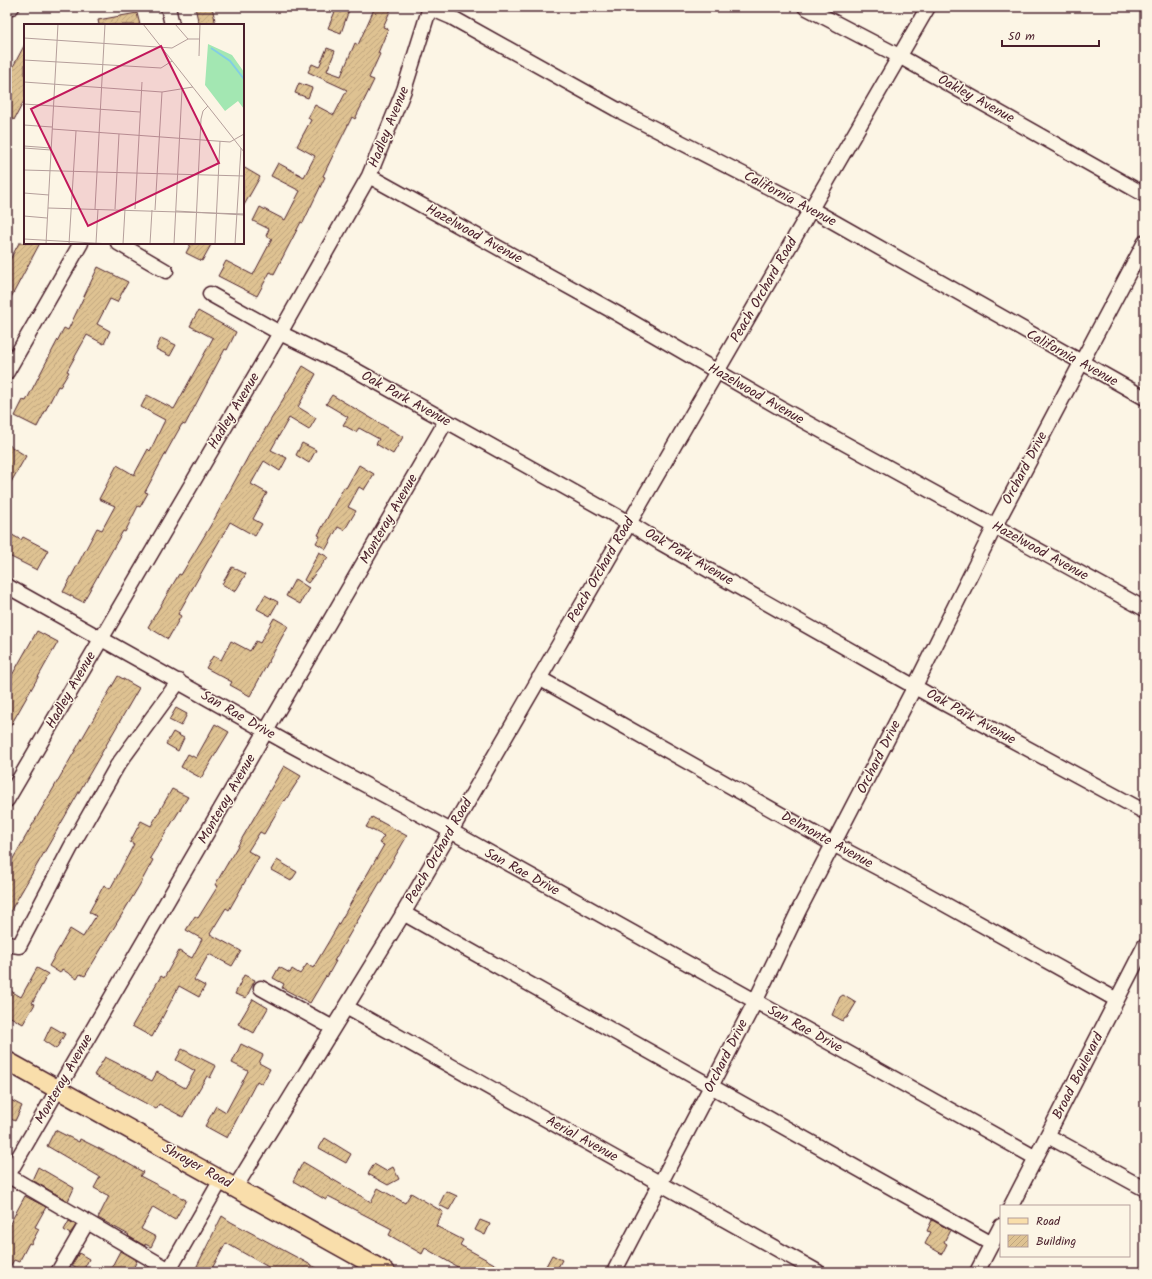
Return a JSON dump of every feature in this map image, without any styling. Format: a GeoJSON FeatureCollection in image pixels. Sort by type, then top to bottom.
{"type":"FeatureCollection","features":[{"type":"Feature","properties":{"kind":"main road","name":"Shroyer Road"},"geometry":{"type":"LineString","coordinates":[[7,1062],[386,1272]]}},
{"type":"Feature","properties":{"kind":"street"},"geometry":{"type":"LineString","coordinates":[[168,7],[172,24]]}},
{"type":"Feature","properties":{"kind":"street","name":"Oakley Avenue"},"geometry":{"type":"LineString","coordinates":[[805,7],[899,56],[1145,195]]}},
{"type":"Feature","properties":{"kind":"street","name":"Peach Orchard Road"},"geometry":{"type":"LineString","coordinates":[[170,1271],[228,1184],[271,1131],[403,912],[928,7]]}},
{"type":"Feature","properties":{"kind":"street","name":"Hadley Avenue"},"geometry":{"type":"LineString","coordinates":[[7,800],[280,333],[369,176],[404,90],[430,8]]}},
{"type":"Feature","properties":{"kind":"street","name":"California Avenue"},"geometry":{"type":"LineString","coordinates":[[430,8],[451,17],[616,109],[811,209],[1145,398]]}},
{"type":"Feature","properties":{"kind":"street","name":"Hazelwood Avenue"},"geometry":{"type":"LineString","coordinates":[[369,176],[618,314],[716,371],[1145,609]]}},
{"type":"Feature","properties":{"kind":"street","name":"Orchard Drive"},"geometry":{"type":"LineString","coordinates":[[614,1272],[755,1002],[833,844],[915,686],[995,526],[1080,362],[1145,242]]}},
{"type":"Feature","properties":{"kind":"street"},"geometry":{"type":"LineString","coordinates":[[7,372],[80,244]]}},
{"type":"Feature","properties":{"kind":"street"},"geometry":{"type":"LineString","coordinates":[[120,244],[166,271]]}},
{"type":"Feature","properties":{"kind":"street","name":"Oak Park Avenue"},"geometry":{"type":"LineString","coordinates":[[210,294],[280,333],[348,366],[629,523],[661,543],[915,686],[1145,812]]}},
{"type":"Feature","properties":{"kind":"street","name":"Monteray Avenue"},"geometry":{"type":"LineString","coordinates":[[7,1176],[446,421]]}},
{"type":"Feature","properties":{"kind":"street","name":"San Rae Drive"},"geometry":{"type":"LineString","coordinates":[[7,586],[267,730],[291,745],[440,824],[450,832],[1036,1158]]}},
{"type":"Feature","properties":{"kind":"street","name":"Delmonte Avenue"},"geometry":{"type":"LineString","coordinates":[[539,678],[833,844],[1117,1000]]}},
{"type":"Feature","properties":{"kind":"street"},"geometry":{"type":"LineString","coordinates":[[7,944],[19,946],[71,847],[117,766],[179,681]]}},
{"type":"Feature","properties":{"kind":"street"},"geometry":{"type":"LineString","coordinates":[[403,912],[992,1244]]}},
{"type":"Feature","properties":{"kind":"street","name":"Broad Boulevard"},"geometry":{"type":"LineString","coordinates":[[1012,1205],[1145,945]]}},
{"type":"Feature","properties":{"kind":"street"},"geometry":{"type":"LineString","coordinates":[[261,988],[333,1028]]}},
{"type":"Feature","properties":{"kind":"street","name":"Aerial Avenue"},"geometry":{"type":"LineString","coordinates":[[346,1007],[818,1272]]}},
{"type":"Feature","properties":{"kind":"street"},"geometry":{"type":"LineString","coordinates":[[1048,1136],[1145,1189]]}},
{"type":"Feature","properties":{"kind":"street"},"geometry":{"type":"LineString","coordinates":[[7,1176],[170,1271]]}},
{"type":"Feature","properties":{"kind":"street"},"geometry":{"type":"LineString","coordinates":[[58,1272],[87,1222]]}},
{"type":"Feature","properties":{"kind":"street"},"geometry":{"type":"LineString","coordinates":[[977,1272],[1000,1228]]}},
{"type":"Feature","properties":{"kind":"building"},"geometry":{"type":"Polygon","coordinates":[[[195,7],[212,7],[216,24],[199,24],[195,7]]]}},
{"type":"Feature","properties":{"kind":"building"},"geometry":{"type":"Polygon","coordinates":[[[337,7],[350,7],[341,33],[328,28],[337,7]]]}},
{"type":"Feature","properties":{"kind":"building"},"geometry":{"type":"Polygon","coordinates":[[[375,7],[392,7],[383,27],[388,29],[378,53],[380,54],[369,78],[374,80],[355,119],[352,117],[336,149],[323,176],[325,177],[303,223],[301,222],[274,274],[270,272],[257,296],[218,276],[226,261],[253,275],[272,239],[266,236],[269,229],[253,221],[260,207],[285,220],[300,191],[271,176],[278,163],[304,177],[315,156],[297,146],[311,120],[308,118],[315,105],[334,115],[347,90],[308,72],[312,64],[319,67],[327,48],[335,51],[327,71],[341,76],[355,43],[358,45],[375,7]]]}},
{"type":"Feature","properties":{"kind":"building"},"geometry":{"type":"Polygon","coordinates":[[[137,13],[140,24],[99,24],[98,20],[137,13]]]}},
{"type":"Feature","properties":{"kind":"building"},"geometry":{"type":"Polygon","coordinates":[[[24,46],[24,101],[14,120],[7,116],[7,78],[24,46]]]}},
{"type":"Feature","properties":{"kind":"building"},"geometry":{"type":"Polygon","coordinates":[[[299,83],[312,88],[308,98],[295,93],[299,83]]]}},
{"type":"Feature","properties":{"kind":"building"},"geometry":{"type":"Polygon","coordinates":[[[244,168],[260,177],[244,205],[244,168]]]}},
{"type":"Feature","properties":{"kind":"building"},"geometry":{"type":"Polygon","coordinates":[[[19,243],[39,244],[7,305],[7,265],[19,243]]]}},
{"type":"Feature","properties":{"kind":"building"},"geometry":{"type":"Polygon","coordinates":[[[190,244],[211,244],[202,261],[186,253],[190,244]]]}},
{"type":"Feature","properties":{"kind":"building"},"geometry":{"type":"Polygon","coordinates":[[[98,267],[128,282],[117,302],[110,299],[97,324],[110,331],[104,344],[87,335],[67,371],[69,372],[60,387],[58,386],[37,427],[15,416],[23,400],[26,401],[64,328],[68,330],[98,267]]]}},
{"type":"Feature","properties":{"kind":"building"},"geometry":{"type":"Polygon","coordinates":[[[198,311],[236,332],[227,350],[225,349],[185,425],[182,424],[168,449],[145,492],[148,493],[140,507],[138,506],[125,532],[123,531],[83,602],[63,592],[97,528],[102,530],[115,506],[99,499],[117,465],[134,475],[148,449],[150,451],[165,420],[141,407],[147,395],[174,409],[213,338],[190,326],[198,311]]]}},
{"type":"Feature","properties":{"kind":"building"},"geometry":{"type":"Polygon","coordinates":[[[161,338],[176,345],[170,356],[156,349],[161,338]]]}},
{"type":"Feature","properties":{"kind":"building"},"geometry":{"type":"Polygon","coordinates":[[[303,366],[316,374],[298,407],[316,418],[309,430],[289,418],[271,450],[287,458],[280,471],[264,461],[251,484],[267,493],[253,519],[262,524],[255,536],[230,522],[178,614],[181,616],[168,639],[148,627],[179,574],[181,575],[215,518],[257,440],[258,441],[303,366]]]}},
{"type":"Feature","properties":{"kind":"building"},"geometry":{"type":"Polygon","coordinates":[[[332,395],[403,437],[393,454],[376,444],[379,439],[359,428],[356,432],[343,425],[348,417],[326,404],[332,395]]]}},
{"type":"Feature","properties":{"kind":"building"},"geometry":{"type":"Polygon","coordinates":[[[302,443],[316,450],[309,463],[296,455],[302,443]]]}},
{"type":"Feature","properties":{"kind":"building"},"geometry":{"type":"Polygon","coordinates":[[[7,444],[26,456],[7,489],[7,444]]]}},
{"type":"Feature","properties":{"kind":"building"},"geometry":{"type":"Polygon","coordinates":[[[359,465],[374,474],[364,490],[359,487],[348,507],[356,511],[344,530],[338,527],[326,549],[316,543],[320,536],[318,535],[344,487],[346,488],[359,465]]]}},
{"type":"Feature","properties":{"kind":"building"},"geometry":{"type":"Polygon","coordinates":[[[7,532],[21,540],[23,537],[48,550],[37,570],[7,555],[7,532]]]}},
{"type":"Feature","properties":{"kind":"building"},"geometry":{"type":"Polygon","coordinates":[[[319,552],[328,557],[308,583],[304,580],[319,552]]]}},
{"type":"Feature","properties":{"kind":"building"},"geometry":{"type":"Polygon","coordinates":[[[232,567],[246,574],[235,592],[222,584],[232,567]]]}},
{"type":"Feature","properties":{"kind":"building"},"geometry":{"type":"Polygon","coordinates":[[[295,579],[309,588],[300,604],[286,596],[295,579]]]}},
{"type":"Feature","properties":{"kind":"building"},"geometry":{"type":"Polygon","coordinates":[[[265,595],[278,602],[270,616],[257,609],[265,595]]]}},
{"type":"Feature","properties":{"kind":"building"},"geometry":{"type":"Polygon","coordinates":[[[274,618],[288,626],[250,696],[230,685],[232,682],[206,668],[213,656],[221,660],[231,641],[250,651],[256,641],[260,643],[274,618]]]}},
{"type":"Feature","properties":{"kind":"building"},"geometry":{"type":"Polygon","coordinates":[[[37,631],[58,642],[7,732],[7,684],[37,631]]]}},
{"type":"Feature","properties":{"kind":"building"},"geometry":{"type":"Polygon","coordinates":[[[118,676],[139,688],[7,917],[7,869],[118,676]]]}},
{"type":"Feature","properties":{"kind":"building"},"geometry":{"type":"Polygon","coordinates":[[[176,708],[187,714],[181,726],[169,720],[176,708]]]}},
{"type":"Feature","properties":{"kind":"building"},"geometry":{"type":"Polygon","coordinates":[[[215,724],[229,732],[201,778],[181,767],[188,754],[196,758],[215,724]]]}},
{"type":"Feature","properties":{"kind":"building"},"geometry":{"type":"Polygon","coordinates":[[[173,732],[184,738],[178,751],[166,744],[173,732]]]}},
{"type":"Feature","properties":{"kind":"building"},"geometry":{"type":"Polygon","coordinates":[[[284,766],[301,776],[285,801],[284,800],[264,834],[260,832],[248,851],[259,857],[229,910],[226,908],[210,934],[241,951],[232,966],[209,954],[194,980],[205,986],[199,997],[179,986],[152,1037],[132,1026],[161,976],[164,978],[179,951],[192,958],[202,939],[186,930],[195,916],[198,918],[218,886],[215,885],[284,766]]]}},
{"type":"Feature","properties":{"kind":"building"},"geometry":{"type":"Polygon","coordinates":[[[172,789],[188,797],[150,858],[153,860],[139,886],[85,976],[80,974],[77,979],[62,969],[60,973],[49,966],[70,929],[83,937],[96,916],[89,912],[104,885],[110,889],[134,844],[130,842],[141,821],[151,826],[172,789]]]}},
{"type":"Feature","properties":{"kind":"building"},"geometry":{"type":"Polygon","coordinates":[[[372,817],[407,836],[334,961],[336,961],[327,977],[326,976],[310,1003],[282,988],[284,984],[273,978],[279,967],[290,973],[292,969],[300,974],[307,964],[313,968],[384,845],[379,843],[384,836],[366,827],[372,817]]]}},
{"type":"Feature","properties":{"kind":"building"},"geometry":{"type":"Polygon","coordinates":[[[277,860],[297,872],[291,881],[271,870],[277,860]]]}},
{"type":"Feature","properties":{"kind":"building"},"geometry":{"type":"Polygon","coordinates":[[[37,968],[48,974],[32,1003],[35,1004],[23,1024],[7,1015],[7,998],[11,991],[21,997],[37,968]]]}},
{"type":"Feature","properties":{"kind":"building"},"geometry":{"type":"Polygon","coordinates":[[[244,975],[255,980],[246,998],[235,994],[244,975]]]}},
{"type":"Feature","properties":{"kind":"building"},"geometry":{"type":"Polygon","coordinates":[[[843,995],[856,1003],[847,1018],[843,1021],[832,1015],[840,997],[843,995]]]}},
{"type":"Feature","properties":{"kind":"building"},"geometry":{"type":"Polygon","coordinates":[[[253,999],[268,1008],[254,1033],[238,1024],[253,999]]]}},
{"type":"Feature","properties":{"kind":"building"},"geometry":{"type":"Polygon","coordinates":[[[51,1026],[65,1034],[56,1049],[44,1041],[51,1026]]]}},
{"type":"Feature","properties":{"kind":"building"},"geometry":{"type":"Polygon","coordinates":[[[241,1044],[263,1055],[259,1063],[270,1069],[262,1084],[257,1081],[227,1138],[205,1126],[216,1106],[226,1112],[248,1071],[232,1063],[241,1044]]]}},
{"type":"Feature","properties":{"kind":"building"},"geometry":{"type":"Polygon","coordinates":[[[182,1049],[216,1066],[210,1078],[207,1076],[183,1117],[159,1104],[156,1109],[94,1075],[105,1057],[152,1081],[157,1072],[185,1088],[195,1071],[176,1060],[182,1049]]]}},
{"type":"Feature","properties":{"kind":"building"},"geometry":{"type":"Polygon","coordinates":[[[7,1098],[22,1106],[15,1121],[7,1117],[7,1098]]]}},
{"type":"Feature","properties":{"kind":"building"},"geometry":{"type":"Polygon","coordinates":[[[55,1130],[79,1142],[80,1139],[120,1159],[143,1172],[140,1176],[186,1200],[175,1220],[153,1207],[141,1229],[156,1237],[151,1247],[145,1244],[145,1246],[128,1236],[129,1235],[98,1218],[109,1196],[94,1188],[100,1177],[47,1146],[55,1130]]]}},
{"type":"Feature","properties":{"kind":"building"},"geometry":{"type":"Polygon","coordinates":[[[325,1138],[351,1154],[346,1163],[319,1148],[325,1138]]]}},
{"type":"Feature","properties":{"kind":"building"},"geometry":{"type":"Polygon","coordinates":[[[303,1162],[371,1202],[378,1188],[405,1203],[411,1193],[443,1212],[436,1226],[463,1240],[460,1245],[509,1272],[466,1272],[425,1248],[422,1254],[389,1235],[392,1229],[328,1196],[326,1200],[293,1181],[303,1162]]]}},
{"type":"Feature","properties":{"kind":"building"},"geometry":{"type":"Polygon","coordinates":[[[374,1164],[386,1171],[393,1167],[399,1179],[388,1185],[368,1174],[374,1164]]]}},
{"type":"Feature","properties":{"kind":"building"},"geometry":{"type":"Polygon","coordinates":[[[38,1167],[74,1188],[68,1201],[32,1180],[38,1167]]]}},
{"type":"Feature","properties":{"kind":"building"},"geometry":{"type":"Polygon","coordinates":[[[446,1191],[457,1196],[449,1210],[439,1205],[446,1191]]]}},
{"type":"Feature","properties":{"kind":"building"},"geometry":{"type":"Polygon","coordinates":[[[25,1196],[46,1207],[35,1227],[39,1229],[31,1244],[29,1243],[19,1262],[14,1260],[7,1272],[7,1229],[25,1196]]]}},
{"type":"Feature","properties":{"kind":"building"},"geometry":{"type":"Polygon","coordinates":[[[222,1216],[324,1272],[277,1272],[226,1243],[210,1272],[194,1272],[222,1216]]]}},
{"type":"Feature","properties":{"kind":"building"},"geometry":{"type":"Polygon","coordinates":[[[480,1220],[490,1224],[485,1235],[475,1230],[480,1220]]]}},
{"type":"Feature","properties":{"kind":"building"},"geometry":{"type":"Polygon","coordinates":[[[932,1220],[950,1230],[944,1242],[947,1244],[942,1254],[925,1244],[931,1232],[927,1231],[932,1220]]]}},
{"type":"Feature","properties":{"kind":"building"},"geometry":{"type":"Polygon","coordinates":[[[69,1221],[76,1225],[70,1234],[64,1230],[69,1221]]]}},
{"type":"Feature","properties":{"kind":"building"},"geometry":{"type":"Polygon","coordinates":[[[120,1251],[137,1261],[131,1272],[109,1272],[120,1251]]]}},
{"type":"Feature","properties":{"kind":"building"},"geometry":{"type":"Polygon","coordinates":[[[79,1253],[89,1259],[83,1271],[72,1265],[79,1253]]]}},
{"type":"Feature","properties":{"kind":"building"},"geometry":{"type":"Polygon","coordinates":[[[552,1255],[562,1260],[556,1271],[546,1266],[552,1255]]]}}]}
